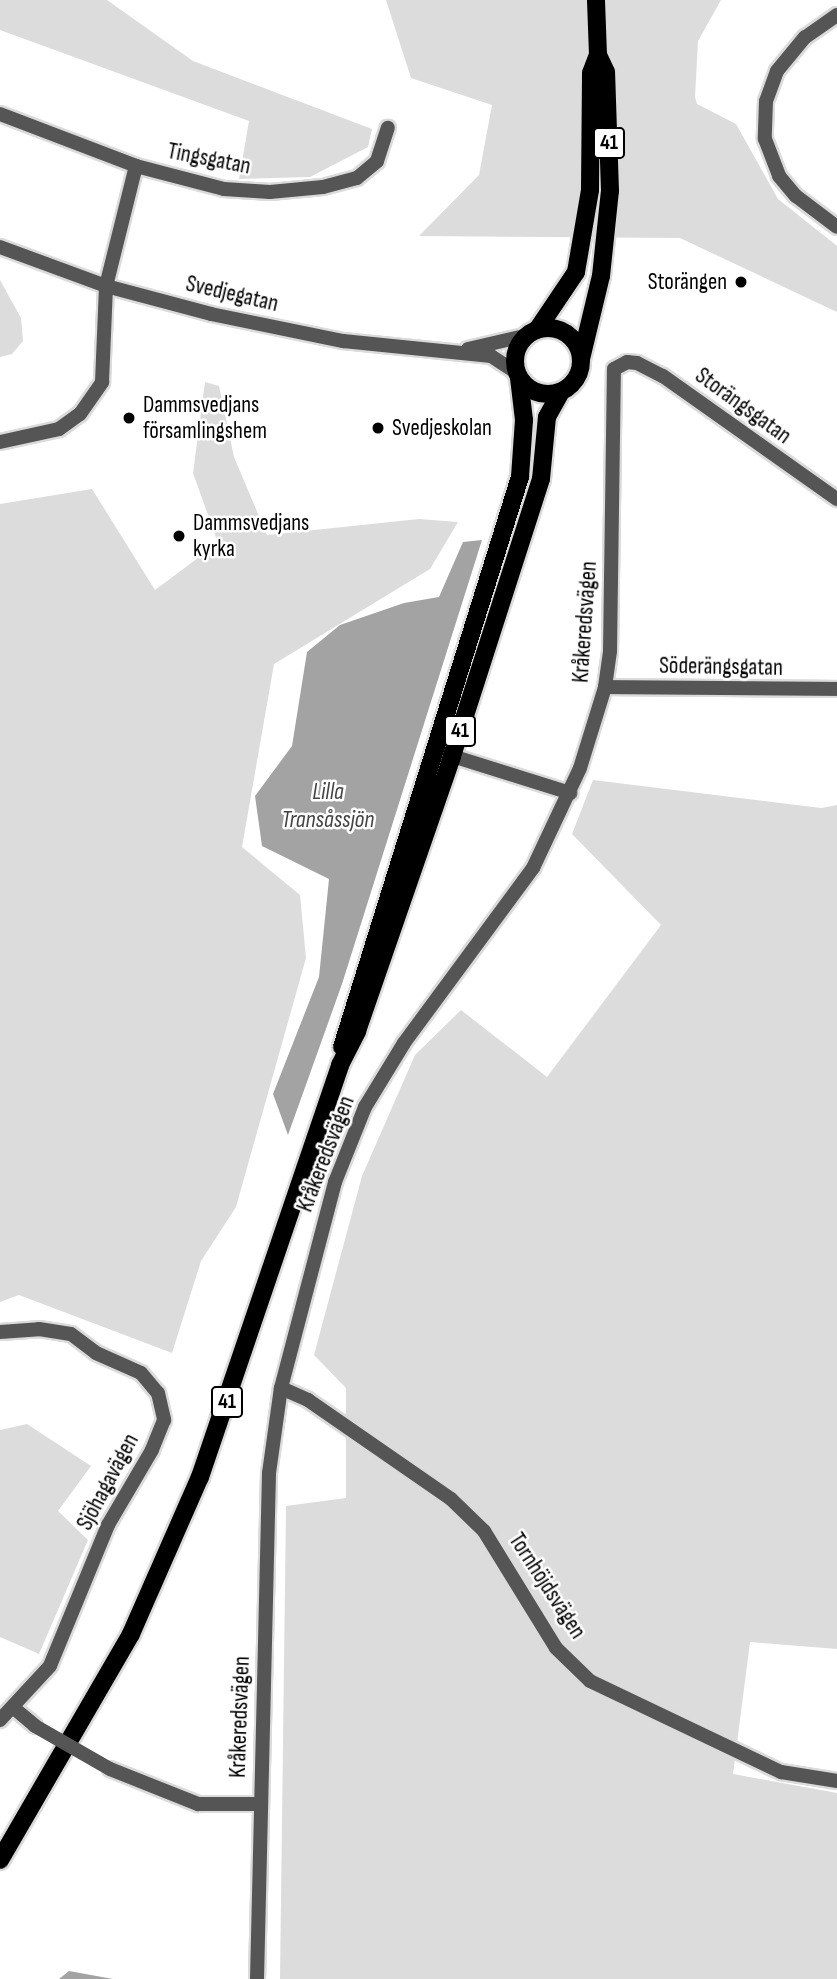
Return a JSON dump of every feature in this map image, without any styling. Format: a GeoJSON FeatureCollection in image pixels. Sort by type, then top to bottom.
{"type":"FeatureCollection","features":[{"type":"Feature","properties":{"kind":"main road","name":"41"},"geometry":{"type":"LineString","coordinates":[[0,1860],[80,1725],[161,1570],[231,1394],[340,1065],[357,1031],[452,756],[541,479],[547,417],[561,392],[576,379],[601,276],[610,191],[606,72],[598,55],[596,0]]}},
{"type":"Feature","properties":{"kind":"main road","name":"41"},"geometry":{"type":"LineString","coordinates":[[340,1065],[345,1029],[520,478],[524,420],[516,352],[576,272],[590,190],[591,73],[598,55]]}},
{"type":"Feature","properties":{"kind":"main road"},"geometry":{"type":"LineString","coordinates":[[532,332],[567,334],[581,359]]}},
{"type":"Feature","properties":{"kind":"main road"},"geometry":{"type":"LineString","coordinates":[[518,375],[537,393],[561,392]]}},
{"type":"Feature","properties":{"kind":"street"},"geometry":{"type":"LineString","coordinates":[[837,15],[805,37],[777,71],[766,102],[765,139],[779,176],[796,196],[837,227]]}},
{"type":"Feature","properties":{"kind":"street","name":"Tingsgatan"},"geometry":{"type":"LineString","coordinates":[[0,114],[136,166],[224,189],[270,192],[324,187],[357,178],[377,161],[388,128]]}},
{"type":"Feature","properties":{"kind":"street"},"geometry":{"type":"LineString","coordinates":[[0,442],[59,429],[93,399],[102,382],[106,286],[136,166]]}},
{"type":"Feature","properties":{"kind":"street","name":"Svedjegatan"},"geometry":{"type":"LineString","coordinates":[[0,247],[106,286],[222,317],[343,341],[491,356],[518,375]]}},
{"type":"Feature","properties":{"kind":"street","name":"Svedjegatan"},"geometry":{"type":"LineString","coordinates":[[462,351],[532,332]]}},
{"type":"Feature","properties":{"kind":"street","name":"Storängsgatan"},"geometry":{"type":"LineString","coordinates":[[619,365],[637,363],[663,376],[837,499]]}},
{"type":"Feature","properties":{"kind":"street","name":"Kråkeredsvägen"},"geometry":{"type":"LineString","coordinates":[[257,1979],[269,1473],[281,1388],[331,1195],[365,1107],[404,1043],[533,868],[570,793],[605,687],[612,584],[613,374],[619,365]]}},
{"type":"Feature","properties":{"kind":"street","name":"Söderängsgatan"},"geometry":{"type":"LineString","coordinates":[[605,687],[837,689]]}},
{"type":"Feature","properties":{"kind":"street"},"geometry":{"type":"LineString","coordinates":[[433,750],[570,793]]}},
{"type":"Feature","properties":{"kind":"street","name":"Sjöhagavägen"},"geometry":{"type":"LineString","coordinates":[[0,1332],[39,1329],[71,1334],[96,1353],[141,1373],[158,1392],[164,1420],[152,1450],[108,1525],[50,1666],[15,1709],[0,1720]]}},
{"type":"Feature","properties":{"kind":"street","name":"Tornhöjdsvägen"},"geometry":{"type":"LineString","coordinates":[[281,1388],[308,1400],[358,1439],[451,1499],[484,1531],[556,1648],[590,1681],[780,1772],[837,1781]]}},
{"type":"Feature","properties":{"kind":"street"},"geometry":{"type":"LineString","coordinates":[[15,1709],[35,1726],[110,1769],[198,1804],[260,1804]]}},
{"type":"Feature","properties":{"kind":"shaded area"},"geometry":{"type":"Polygon","coordinates":[[[0,0],[107,0],[193,61],[372,129],[368,147],[310,177],[239,179],[249,121],[0,30],[0,0]]]}},
{"type":"Feature","properties":{"kind":"shaded area"},"geometry":{"type":"Polygon","coordinates":[[[386,0],[721,0],[698,41],[695,97],[697,104],[736,124],[778,199],[837,246],[837,312],[680,238],[419,236],[479,175],[492,105],[411,78],[386,0]]]}},
{"type":"Feature","properties":{"kind":"shaded area"},"geometry":{"type":"Polygon","coordinates":[[[0,280],[21,318],[23,341],[12,354],[0,357],[0,280]]]}},
{"type":"Feature","properties":{"kind":"shaded area"},"geometry":{"type":"Polygon","coordinates":[[[205,382],[219,386],[234,457],[267,535],[419,519],[458,522],[430,569],[274,664],[242,847],[300,895],[306,958],[236,1207],[201,1261],[172,1353],[19,1295],[0,1302],[0,504],[92,489],[155,590],[218,543],[193,473],[205,382]]]}},
{"type":"Feature","properties":{"kind":"shaded area"},"geometry":{"type":"Polygon","coordinates":[[[593,780],[821,808],[837,805],[837,1649],[750,1642],[733,1774],[837,1793],[837,1979],[280,1979],[286,1506],[346,1498],[346,1388],[314,1355],[362,1176],[415,1055],[461,1010],[547,1077],[661,925],[572,834],[593,780]]]}},
{"type":"Feature","properties":{"kind":"shaded area"},"geometry":{"type":"Polygon","coordinates":[[[27,1424],[91,1466],[58,1511],[88,1540],[39,1654],[0,1637],[0,1430],[27,1424]]]}},
{"type":"Feature","properties":{"kind":"water","name":"Lilla Transåssjön"},"geometry":{"type":"Polygon","coordinates":[[[482,540],[342,984],[288,1135],[273,1094],[319,977],[329,879],[262,846],[255,796],[292,746],[307,652],[340,625],[404,603],[439,597],[463,542],[482,540]]]}},
{"type":"Feature","properties":{"kind":"water"},"geometry":{"type":"Polygon","coordinates":[[[69,1971],[113,1979],[59,1979],[69,1971]]]}},
{"type":"Feature","properties":{"kind":"place","name":"Storängen"},"geometry":{"type":"Point","coordinates":[741,282]}},
{"type":"Feature","properties":{"kind":"place","name":"Dammsvedjans församlingshem"},"geometry":{"type":"Point","coordinates":[129,418]}},
{"type":"Feature","properties":{"kind":"place","name":"Svedjeskolan"},"geometry":{"type":"Point","coordinates":[378,428]}},
{"type":"Feature","properties":{"kind":"place","name":"Dammsvedjans kyrka"},"geometry":{"type":"Point","coordinates":[179,536]}}]}
